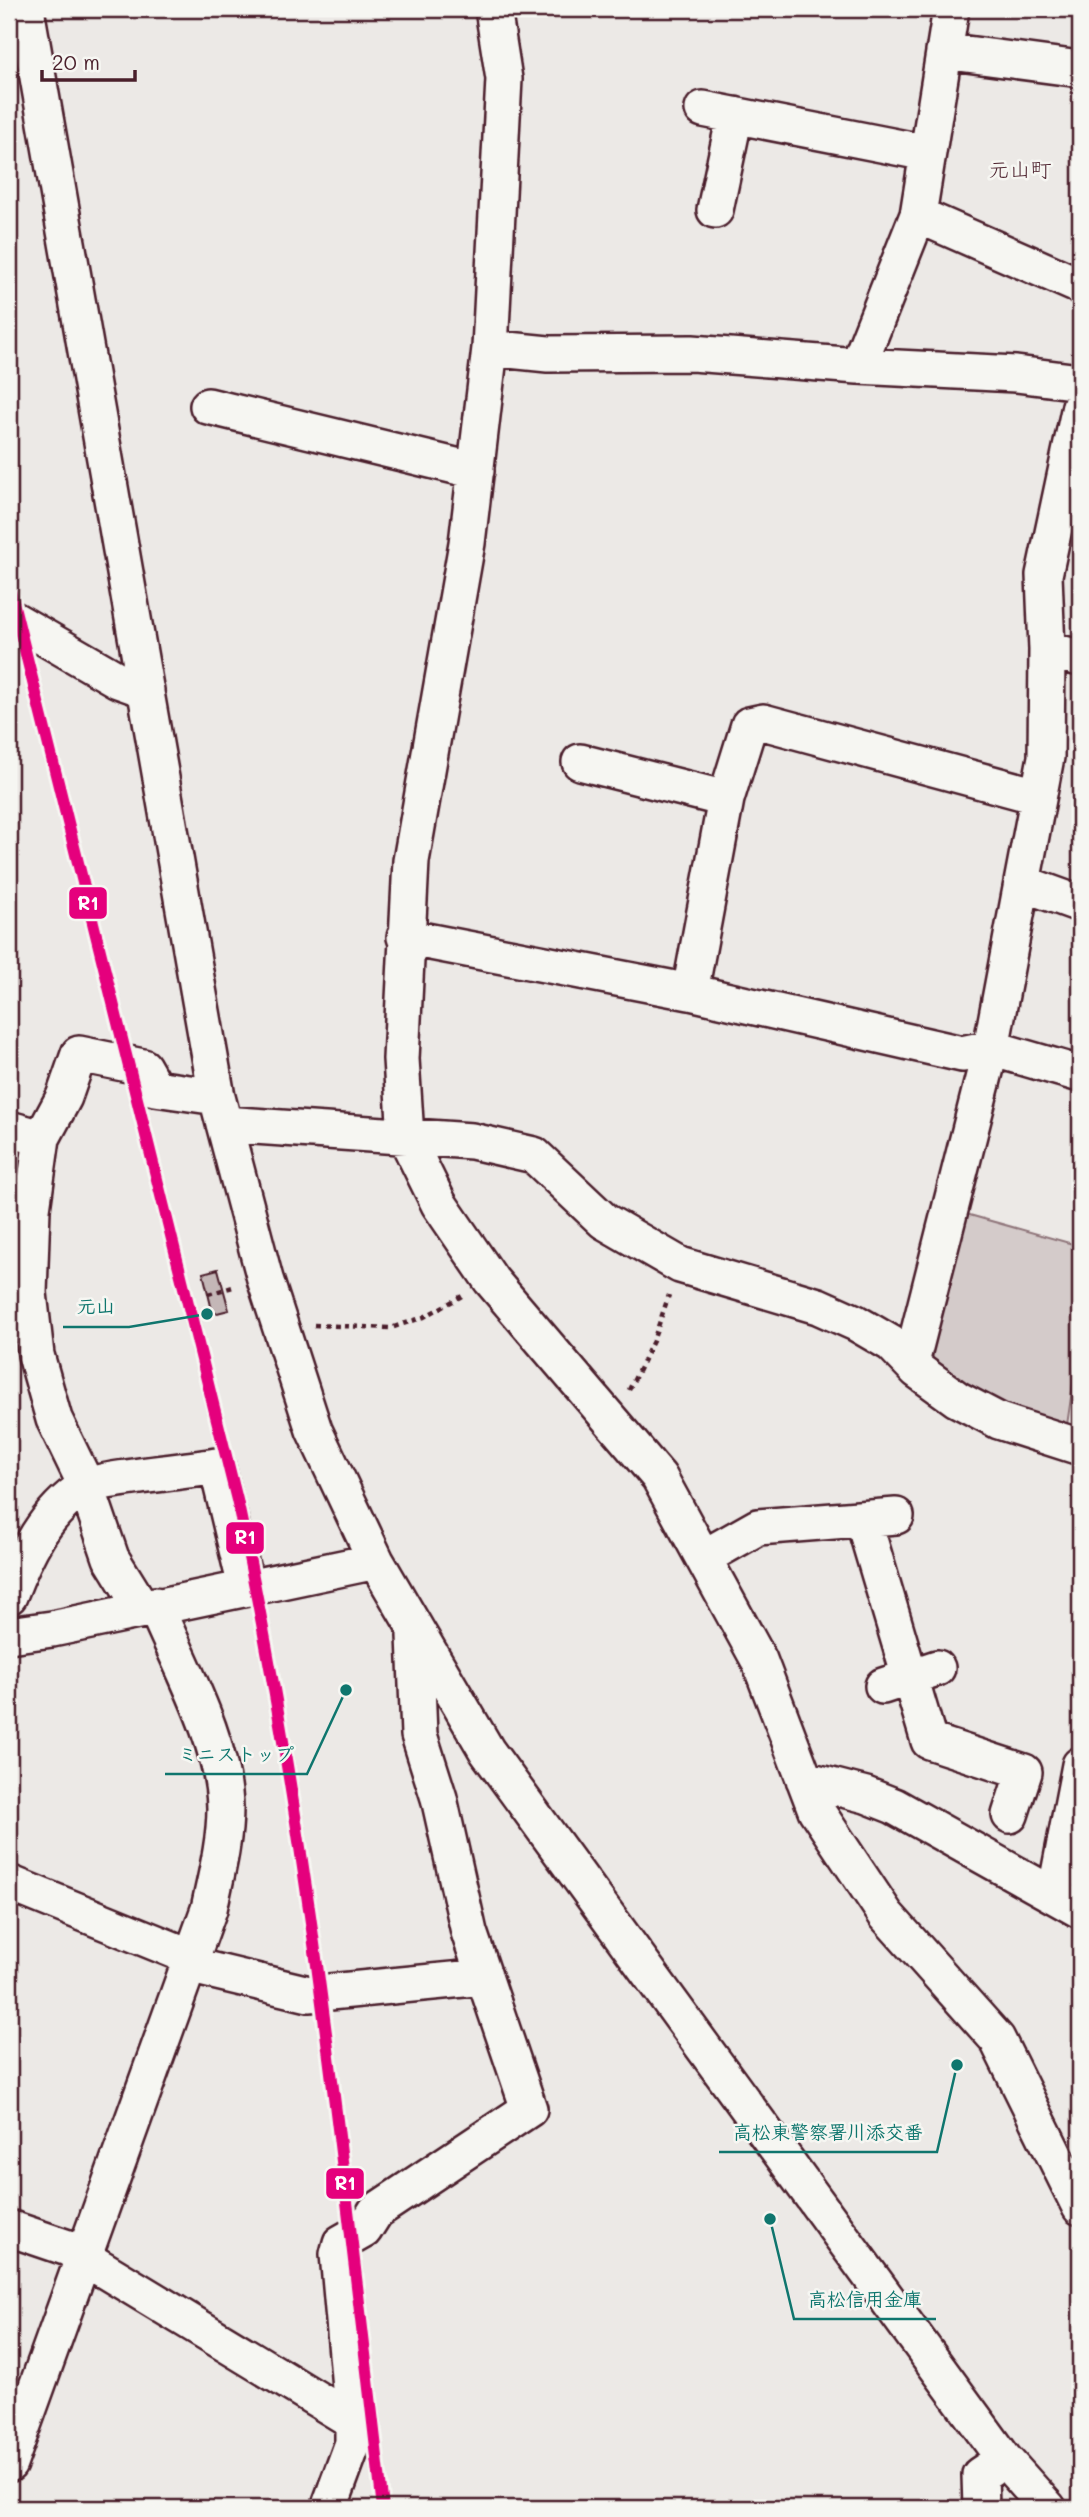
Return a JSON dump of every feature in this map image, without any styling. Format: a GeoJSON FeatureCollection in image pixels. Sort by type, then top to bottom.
{"type":"FeatureCollection","features":[{"type":"Feature","properties":{"kind":"street"},"geometry":{"type":"LineString","coordinates":[[26,9],[220,1110],[279,1326],[314,1430],[376,1561],[415,1632],[487,1751],[1003,2459],[1048,2508]]}},
{"type":"Feature","properties":{"kind":"street"},"geometry":{"type":"LineString","coordinates":[[493,9],[504,79],[491,348],[467,543],[411,860],[405,937],[401,1059],[406,1137],[439,1204],[491,1280],[659,1477],[759,1660],[816,1810],[886,1915],[997,2039],[1070,2157],[1080,2207]]}},
{"type":"Feature","properties":{"kind":"street"},"geometry":{"type":"LineString","coordinates":[[858,366],[918,215],[951,9]]}},
{"type":"Feature","properties":{"kind":"street"},"geometry":{"type":"LineString","coordinates":[[944,51],[1080,69]]}},
{"type":"Feature","properties":{"kind":"street"},"geometry":{"type":"LineString","coordinates":[[715,210],[719,112],[927,153]]}},
{"type":"Feature","properties":{"kind":"street"},"geometry":{"type":"LineString","coordinates":[[918,215],[1080,286]]}},
{"type":"Feature","properties":{"kind":"street"},"geometry":{"type":"LineString","coordinates":[[491,348],[548,354],[692,353],[858,366],[1016,374],[1080,382]]}},
{"type":"Feature","properties":{"kind":"street"},"geometry":{"type":"LineString","coordinates":[[208,406],[476,471]]}},
{"type":"Feature","properties":{"kind":"street"},"geometry":{"type":"LineString","coordinates":[[911,1363],[991,1048],[1046,757],[1047,650],[1044,575],[1069,518],[1080,406]]}},
{"type":"Feature","properties":{"kind":"street"},"geometry":{"type":"LineString","coordinates":[[9,617],[118,680],[146,690]]}},
{"type":"Feature","properties":{"kind":"street"},"geometry":{"type":"LineString","coordinates":[[1047,650],[1080,658]]}},
{"type":"Feature","properties":{"kind":"street"},"geometry":{"type":"LineString","coordinates":[[690,992],[726,799],[749,726],[763,722],[1037,796]]}},
{"type":"Feature","properties":{"kind":"street"},"geometry":{"type":"LineString","coordinates":[[580,762],[726,799]]}},
{"type":"Feature","properties":{"kind":"street"},"geometry":{"type":"LineString","coordinates":[[1021,883],[1080,904]]}},
{"type":"Feature","properties":{"kind":"street"},"geometry":{"type":"LineString","coordinates":[[405,937],[690,992],[962,1054],[991,1048],[1080,1074]]}},
{"type":"Feature","properties":{"kind":"street"},"geometry":{"type":"LineString","coordinates":[[9,2464],[209,1909],[221,1854],[225,1807],[214,1746],[149,1607],[111,1558],[86,1485],[54,1419],[36,1355],[29,1293],[32,1209],[42,1138],[64,1097],[79,1054],[143,1067],[155,1088],[220,1110],[406,1137],[471,1141],[534,1155],[604,1221],[680,1265],[818,1306],[892,1344],[911,1363],[957,1399],[999,1421],[1080,1447]]}},
{"type":"Feature","properties":{"kind":"street"},"geometry":{"type":"LineString","coordinates":[[9,1129],[42,1138]]}},
{"type":"Feature","properties":{"kind":"street"},"geometry":{"type":"LineString","coordinates":[[9,1595],[26,1550],[57,1511],[86,1485],[217,1466],[246,1587]]}},
{"type":"Feature","properties":{"kind":"street"},"geometry":{"type":"LineString","coordinates":[[703,1558],[758,1527],[879,1518],[910,1677],[929,1741],[1024,1772],[1010,1815]]}},
{"type":"Feature","properties":{"kind":"street"},"geometry":{"type":"LineString","coordinates":[[9,1635],[52,1629],[376,1561]]}},
{"type":"Feature","properties":{"kind":"street"},"geometry":{"type":"LineString","coordinates":[[328,2508],[353,2443],[338,2254],[341,2243],[364,2230],[376,2211],[529,2109],[469,1932],[439,1798],[419,1735],[415,1632]]}},
{"type":"Feature","properties":{"kind":"street"},"geometry":{"type":"LineString","coordinates":[[804,1779],[866,1795],[894,1807],[1067,1902],[1080,1765]]}},
{"type":"Feature","properties":{"kind":"street"},"geometry":{"type":"LineString","coordinates":[[9,1883],[190,1961],[309,1994],[484,1977]]}},
{"type":"Feature","properties":{"kind":"street"},"geometry":{"type":"LineString","coordinates":[[9,2228],[68,2248],[353,2421]]}},
{"type":"Feature","properties":{"kind":"street"},"geometry":{"type":"LineString","coordinates":[[982,2508],[980,2475],[1003,2459]]}},
{"type":"Feature","properties":{"kind":"path"},"geometry":{"type":"LineString","coordinates":[[609,1417],[628,1393],[653,1341],[680,1265]]}},
{"type":"Feature","properties":{"kind":"path"},"geometry":{"type":"LineString","coordinates":[[279,1326],[391,1328],[424,1317],[491,1280]]}},
{"type":"Feature","properties":{"kind":"path"},"geometry":{"type":"LineString","coordinates":[[208,1294],[224,1290]]}},
{"type":"Feature","properties":{"kind":"shaded area"},"geometry":{"type":"Polygon","coordinates":[[[966,1214],[1080,1246],[1080,1336],[1067,1425],[1010,1415],[935,1368],[932,1354],[966,1214]]]}},
{"type":"Feature","properties":{"kind":"building"},"geometry":{"type":"Polygon","coordinates":[[[218,1269],[229,1310],[213,1314],[203,1273],[218,1269]]]}},
{"type":"Feature","properties":{"kind":"transit line","name":"R1"},"geometry":{"type":"LineString","coordinates":[[9,586],[237,1500],[262,1625],[285,1750],[322,2002],[383,2508]]}},
{"type":"Feature","properties":{"kind":"place","name":"元山"},"geometry":{"type":"Point","coordinates":[207,1314]}},
{"type":"Feature","properties":{"kind":"place","name":"ミニストップ"},"geometry":{"type":"Point","coordinates":[346,1690]}},
{"type":"Feature","properties":{"kind":"place","name":"高松東警察署川添交番"},"geometry":{"type":"Point","coordinates":[957,2065]}},
{"type":"Feature","properties":{"kind":"place","name":"高松信用金庫"},"geometry":{"type":"Point","coordinates":[770,2219]}},
{"type":"Feature","properties":{"kind":"district","name":"元山町"},"geometry":{"type":"Point","coordinates":[1020,168]}}]}
